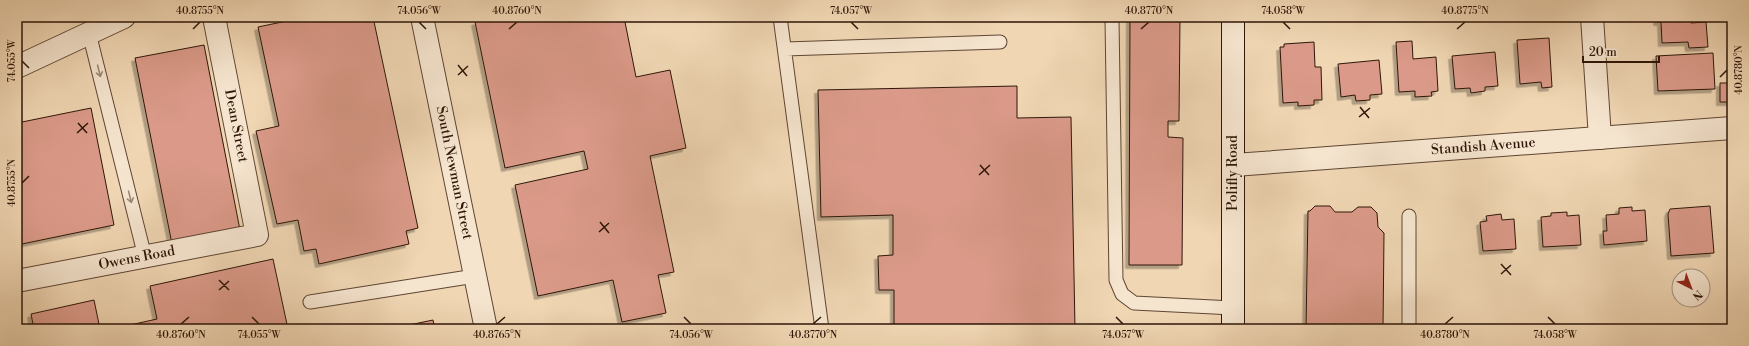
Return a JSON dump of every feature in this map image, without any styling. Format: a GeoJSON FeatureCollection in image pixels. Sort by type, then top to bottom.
{"type":"FeatureCollection","features":[{"type":"Feature","properties":{"kind":"street"},"geometry":{"type":"LineString","coordinates":[[17,67],[124,17]]}},
{"type":"Feature","properties":{"kind":"street","name":"Dean Street"},"geometry":{"type":"LineString","coordinates":[[214,17],[257,235]]}},
{"type":"Feature","properties":{"kind":"street","name":"South Newman Street"},"geometry":{"type":"LineString","coordinates":[[422,17],[486,329]]}},
{"type":"Feature","properties":{"kind":"street","name":"Polifly Road"},"geometry":{"type":"LineString","coordinates":[[1233,17],[1233,318]]}},
{"type":"Feature","properties":{"kind":"street"},"geometry":{"type":"LineString","coordinates":[[1592,17],[1600,138]]}},
{"type":"Feature","properties":{"kind":"street","name":"Standish Avenue"},"geometry":{"type":"LineString","coordinates":[[1234,165],[1732,128]]}},
{"type":"Feature","properties":{"kind":"street","name":"Owens Road"},"geometry":{"type":"LineString","coordinates":[[17,281],[257,235]]}},
{"type":"Feature","properties":{"kind":"lane"},"geometry":{"type":"LineString","coordinates":[[780,17],[822,329]]}},
{"type":"Feature","properties":{"kind":"lane"},"geometry":{"type":"LineString","coordinates":[[1112,19],[1116,280],[1122,294],[1134,303],[1233,318]]}},
{"type":"Feature","properties":{"kind":"lane"},"geometry":{"type":"LineString","coordinates":[[89,33],[145,257]]}},
{"type":"Feature","properties":{"kind":"lane"},"geometry":{"type":"LineString","coordinates":[[785,49],[1000,42]]}},
{"type":"Feature","properties":{"kind":"lane"},"geometry":{"type":"LineString","coordinates":[[1409,216],[1409,329]]}},
{"type":"Feature","properties":{"kind":"lane"},"geometry":{"type":"LineString","coordinates":[[310,302],[475,276]]}},
{"type":"Feature","properties":{"kind":"building"},"geometry":{"type":"Polygon","coordinates":[[[306,17],[373,17],[418,228],[406,231],[409,244],[319,264],[316,249],[304,251],[298,220],[277,224],[256,131],[279,126],[258,27],[306,17]]]}},
{"type":"Feature","properties":{"kind":"building"},"geometry":{"type":"Polygon","coordinates":[[[499,17],[624,17],[636,77],[670,70],[686,148],[650,156],[674,272],[658,275],[666,313],[622,322],[613,280],[538,296],[515,185],[588,169],[584,151],[505,168],[475,22],[499,17]]]}},
{"type":"Feature","properties":{"kind":"building"},"geometry":{"type":"Polygon","coordinates":[[[1130,17],[1180,17],[1179,121],[1168,121],[1168,137],[1183,138],[1182,265],[1129,265],[1130,17]]]}},
{"type":"Feature","properties":{"kind":"building"},"geometry":{"type":"Polygon","coordinates":[[[1657,17],[1691,17],[1691,23],[1706,22],[1708,47],[1689,48],[1688,42],[1662,43],[1661,22],[1657,22],[1657,17]]]}},
{"type":"Feature","properties":{"kind":"building"},"geometry":{"type":"Polygon","coordinates":[[[1549,38],[1552,87],[1542,88],[1541,82],[1520,84],[1517,40],[1549,38]]]}},
{"type":"Feature","properties":{"kind":"building"},"geometry":{"type":"Polygon","coordinates":[[[1412,41],[1413,59],[1436,57],[1438,91],[1431,92],[1432,96],[1415,97],[1415,91],[1399,92],[1396,42],[1412,41]]]}},
{"type":"Feature","properties":{"kind":"building"},"geometry":{"type":"Polygon","coordinates":[[[1314,42],[1315,67],[1321,67],[1322,100],[1314,100],[1314,105],[1298,106],[1298,102],[1283,103],[1280,47],[1284,47],[1284,44],[1314,42]]]}},
{"type":"Feature","properties":{"kind":"building"},"geometry":{"type":"Polygon","coordinates":[[[204,45],[240,230],[172,244],[135,58],[204,45]]]}},
{"type":"Feature","properties":{"kind":"building"},"geometry":{"type":"Polygon","coordinates":[[[1495,52],[1498,86],[1485,87],[1485,91],[1471,93],[1470,88],[1455,89],[1452,56],[1495,52]]]}},
{"type":"Feature","properties":{"kind":"building"},"geometry":{"type":"Polygon","coordinates":[[[1713,53],[1715,89],[1658,91],[1656,56],[1713,53]]]}},
{"type":"Feature","properties":{"kind":"building"},"geometry":{"type":"Polygon","coordinates":[[[1379,60],[1382,94],[1370,95],[1370,100],[1356,101],[1355,95],[1341,97],[1338,64],[1379,60]]]}},
{"type":"Feature","properties":{"kind":"building"},"geometry":{"type":"Polygon","coordinates":[[[1720,83],[1732,83],[1732,102],[1720,102],[1720,83]]]}},
{"type":"Feature","properties":{"kind":"building"},"geometry":{"type":"Polygon","coordinates":[[[1017,86],[1017,118],[1071,117],[1075,329],[894,329],[894,290],[879,290],[878,256],[893,255],[893,215],[821,217],[818,90],[1017,86]]]}},
{"type":"Feature","properties":{"kind":"building"},"geometry":{"type":"Polygon","coordinates":[[[91,108],[114,225],[17,245],[17,123],[91,108]]]}},
{"type":"Feature","properties":{"kind":"building"},"geometry":{"type":"Polygon","coordinates":[[[1315,206],[1330,206],[1335,212],[1352,212],[1358,207],[1371,207],[1377,213],[1378,227],[1384,233],[1383,329],[1306,329],[1308,211],[1315,206]]]}},
{"type":"Feature","properties":{"kind":"building"},"geometry":{"type":"Polygon","coordinates":[[[1710,206],[1714,253],[1671,256],[1668,214],[1670,209],[1710,206]]]}},
{"type":"Feature","properties":{"kind":"building"},"geometry":{"type":"Polygon","coordinates":[[[1632,207],[1632,211],[1645,210],[1647,241],[1604,245],[1603,231],[1607,231],[1606,215],[1619,214],[1619,208],[1632,207]]]}},
{"type":"Feature","properties":{"kind":"building"},"geometry":{"type":"Polygon","coordinates":[[[1567,212],[1567,216],[1579,215],[1581,245],[1543,247],[1541,217],[1551,216],[1551,213],[1567,212]]]}},
{"type":"Feature","properties":{"kind":"building"},"geometry":{"type":"Polygon","coordinates":[[[1501,214],[1502,220],[1514,219],[1516,249],[1483,251],[1480,222],[1487,221],[1486,216],[1501,214]]]}},
{"type":"Feature","properties":{"kind":"building"},"geometry":{"type":"Polygon","coordinates":[[[273,259],[288,329],[112,329],[157,319],[150,286],[273,259]]]}},
{"type":"Feature","properties":{"kind":"building"},"geometry":{"type":"Polygon","coordinates":[[[94,300],[100,329],[34,329],[31,314],[94,300]]]}},
{"type":"Feature","properties":{"kind":"building"},"geometry":{"type":"Polygon","coordinates":[[[433,320],[435,329],[390,329],[433,320]]]}}]}
